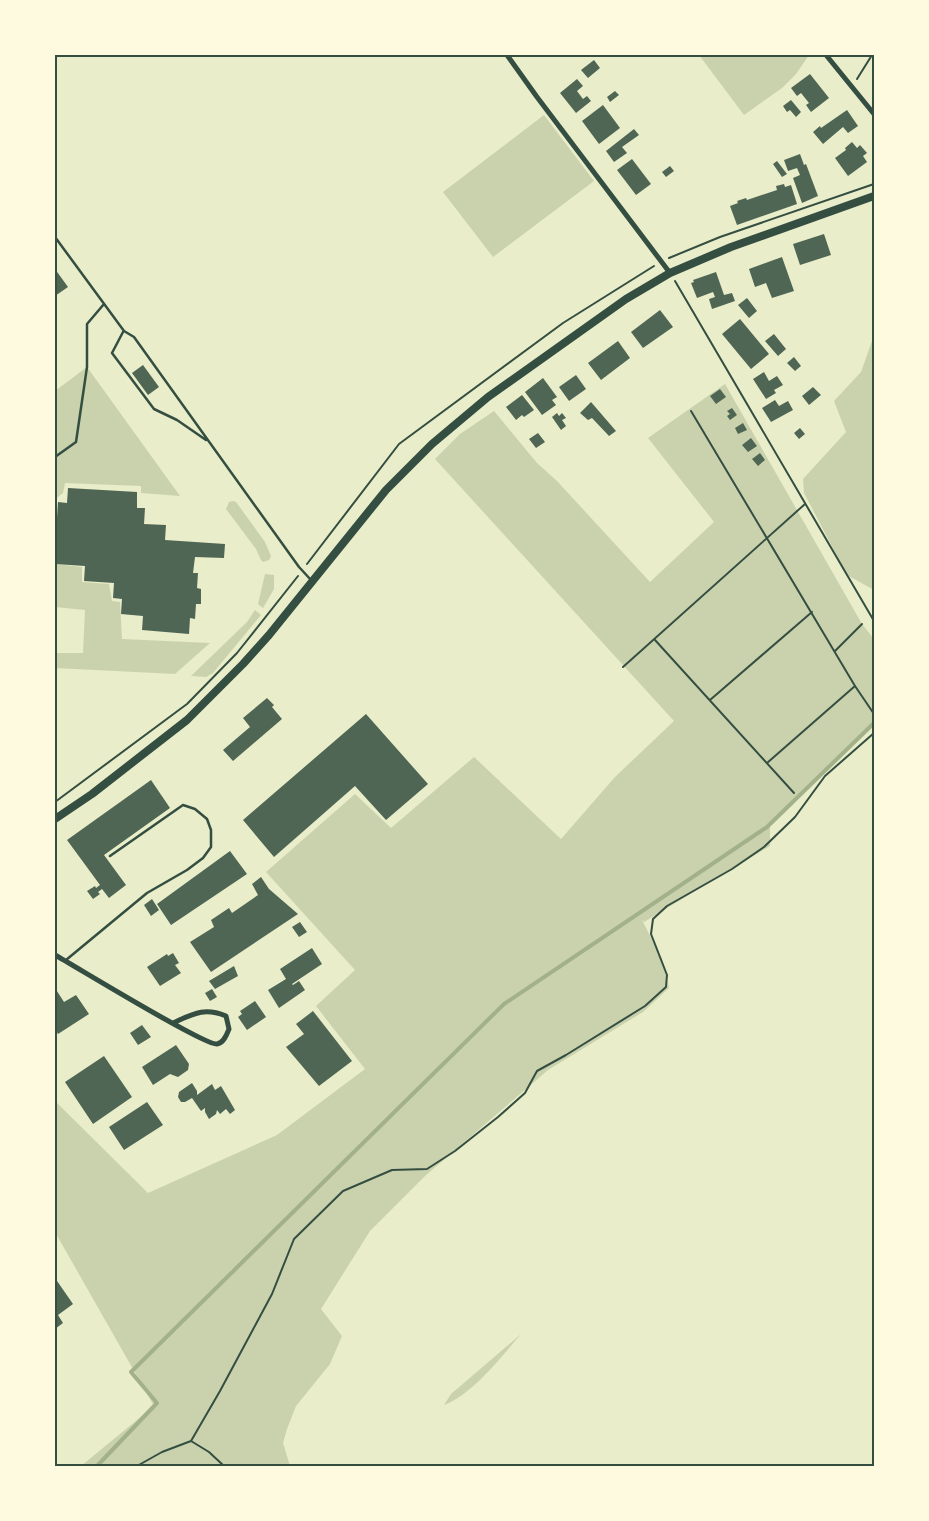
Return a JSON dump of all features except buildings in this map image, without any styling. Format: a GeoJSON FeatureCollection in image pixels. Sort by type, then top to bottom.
{"type":"FeatureCollection","features":[{"type":"Feature","properties":{"kind":"main road"},"geometry":{"type":"LineString","coordinates":[[55,820],[92,794],[187,720],[269,634],[386,490],[432,444],[488,397],[626,299],[670,272],[731,247],[874,196]]}},
{"type":"Feature","properties":{"kind":"street"},"geometry":{"type":"LineString","coordinates":[[507,55],[670,272]]}},
{"type":"Feature","properties":{"kind":"street"},"geometry":{"type":"LineString","coordinates":[[826,55],[874,114]]}},
{"type":"Feature","properties":{"kind":"street"},"geometry":{"type":"LineString","coordinates":[[55,955],[65,960],[173,1023],[207,1042],[217,1044],[225,1037],[229,1029],[226,1016],[214,1011],[197,1013],[173,1023]]}},
{"type":"Feature","properties":{"kind":"lane"},"geometry":{"type":"LineString","coordinates":[[55,236],[124,331],[134,337],[302,571],[312,582]]}},
{"type":"Feature","properties":{"kind":"lane"},"geometry":{"type":"LineString","coordinates":[[55,457],[76,442],[87,367],[87,324],[104,304]]}},
{"type":"Feature","properties":{"kind":"lane"},"geometry":{"type":"LineString","coordinates":[[124,331],[112,353],[138,390],[154,408],[177,420],[209,442]]}},
{"type":"Feature","properties":{"kind":"lane"},"geometry":{"type":"LineString","coordinates":[[65,960],[147,893],[187,870],[203,858],[211,847],[211,830],[207,819],[195,809],[183,805],[110,856]]}},
{"type":"Feature","properties":{"kind":"path"},"geometry":{"type":"LineString","coordinates":[[852,87],[872,55]]}},
{"type":"Feature","properties":{"kind":"path"},"geometry":{"type":"LineString","coordinates":[[55,802],[187,704],[237,652],[302,571],[399,444],[563,322],[662,261],[720,237],[874,184]]}},
{"type":"Feature","properties":{"kind":"path"},"geometry":{"type":"LineString","coordinates":[[670,272],[874,621]]}},
{"type":"Feature","properties":{"kind":"path"},"geometry":{"type":"LineString","coordinates":[[691,411],[855,686],[874,714]]}},
{"type":"Feature","properties":{"kind":"path"},"geometry":{"type":"LineString","coordinates":[[623,667],[805,504]]}},
{"type":"Feature","properties":{"kind":"path"},"geometry":{"type":"LineString","coordinates":[[710,700],[812,612]]}},
{"type":"Feature","properties":{"kind":"path"},"geometry":{"type":"LineString","coordinates":[[835,651],[862,624]]}},
{"type":"Feature","properties":{"kind":"path"},"geometry":{"type":"LineString","coordinates":[[654,639],[794,793]]}},
{"type":"Feature","properties":{"kind":"path"},"geometry":{"type":"LineString","coordinates":[[767,763],[855,686]]}},
{"type":"Feature","properties":{"kind":"path"},"geometry":{"type":"LineString","coordinates":[[191,1442],[272,1294],[294,1239],[344,1191],[392,1170],[427,1169],[455,1151],[525,1093],[537,1071],[645,1006],[666,987],[666,975],[650,934],[653,919],[667,906],[732,869],[764,847],[795,818],[825,776],[874,733]]}},
{"type":"Feature","properties":{"kind":"path"},"geometry":{"type":"LineString","coordinates":[[137,1466],[178,1444],[191,1442],[209,1452],[224,1466]]}},
{"type":"Feature","properties":{"kind":"green space"},"geometry":{"type":"Polygon","coordinates":[[[699,55],[809,55],[796,74],[782,88],[744,115],[699,55]]]}},
{"type":"Feature","properties":{"kind":"green space"},"geometry":{"type":"Polygon","coordinates":[[[544,115],[594,181],[493,257],[443,192],[544,115]]]}},
{"type":"Feature","properties":{"kind":"green space"},"geometry":{"type":"Polygon","coordinates":[[[874,340],[874,590],[847,575],[804,493],[803,479],[846,432],[834,401],[861,372],[874,340]]]}},
{"type":"Feature","properties":{"kind":"green space"},"geometry":{"type":"Polygon","coordinates":[[[87,367],[180,496],[141,493],[141,486],[65,483],[63,493],[55,499],[55,391],[87,367]]]}},
{"type":"Feature","properties":{"kind":"green space"},"geometry":{"type":"Polygon","coordinates":[[[725,384],[862,624],[874,639],[874,721],[770,823],[770,846],[644,922],[642,920],[662,959],[669,988],[643,1012],[548,1070],[425,1176],[370,1231],[321,1309],[342,1336],[330,1364],[296,1406],[283,1443],[290,1466],[81,1466],[154,1406],[55,1232],[55,1101],[148,1193],[277,1135],[365,1069],[316,1006],[355,970],[266,872],[355,794],[391,828],[474,757],[561,839],[615,777],[674,721],[435,459],[460,434],[494,411],[537,463],[557,481],[650,582],[714,522],[648,438],[725,384]]]}},
{"type":"Feature","properties":{"kind":"green space"},"geometry":{"type":"Polygon","coordinates":[[[229,502],[236,502],[265,542],[271,556],[269,560],[263,562],[261,560],[256,549],[226,509],[229,502]]]}},
{"type":"Feature","properties":{"kind":"green space"},"geometry":{"type":"Polygon","coordinates":[[[55,564],[82,567],[82,582],[109,584],[112,601],[120,602],[122,639],[210,643],[175,674],[55,668],[55,653],[83,653],[85,610],[55,607],[55,564]]]}},
{"type":"Feature","properties":{"kind":"green space"},"geometry":{"type":"Polygon","coordinates":[[[265,574],[274,575],[274,589],[263,608],[258,604],[265,574]]]}},
{"type":"Feature","properties":{"kind":"green space"},"geometry":{"type":"Polygon","coordinates":[[[255,610],[261,615],[213,673],[206,677],[191,676],[247,622],[255,610]]]}},
{"type":"Feature","properties":{"kind":"green space"},"geometry":{"type":"Polygon","coordinates":[[[521,1334],[476,1384],[455,1400],[444,1405],[451,1394],[521,1334]]]}},
{"type":"Feature","properties":{"kind":"waterway"},"geometry":{"type":"LineString","coordinates":[[97,1466],[157,1403],[131,1372],[504,1004],[767,827],[874,723]]}}]}
